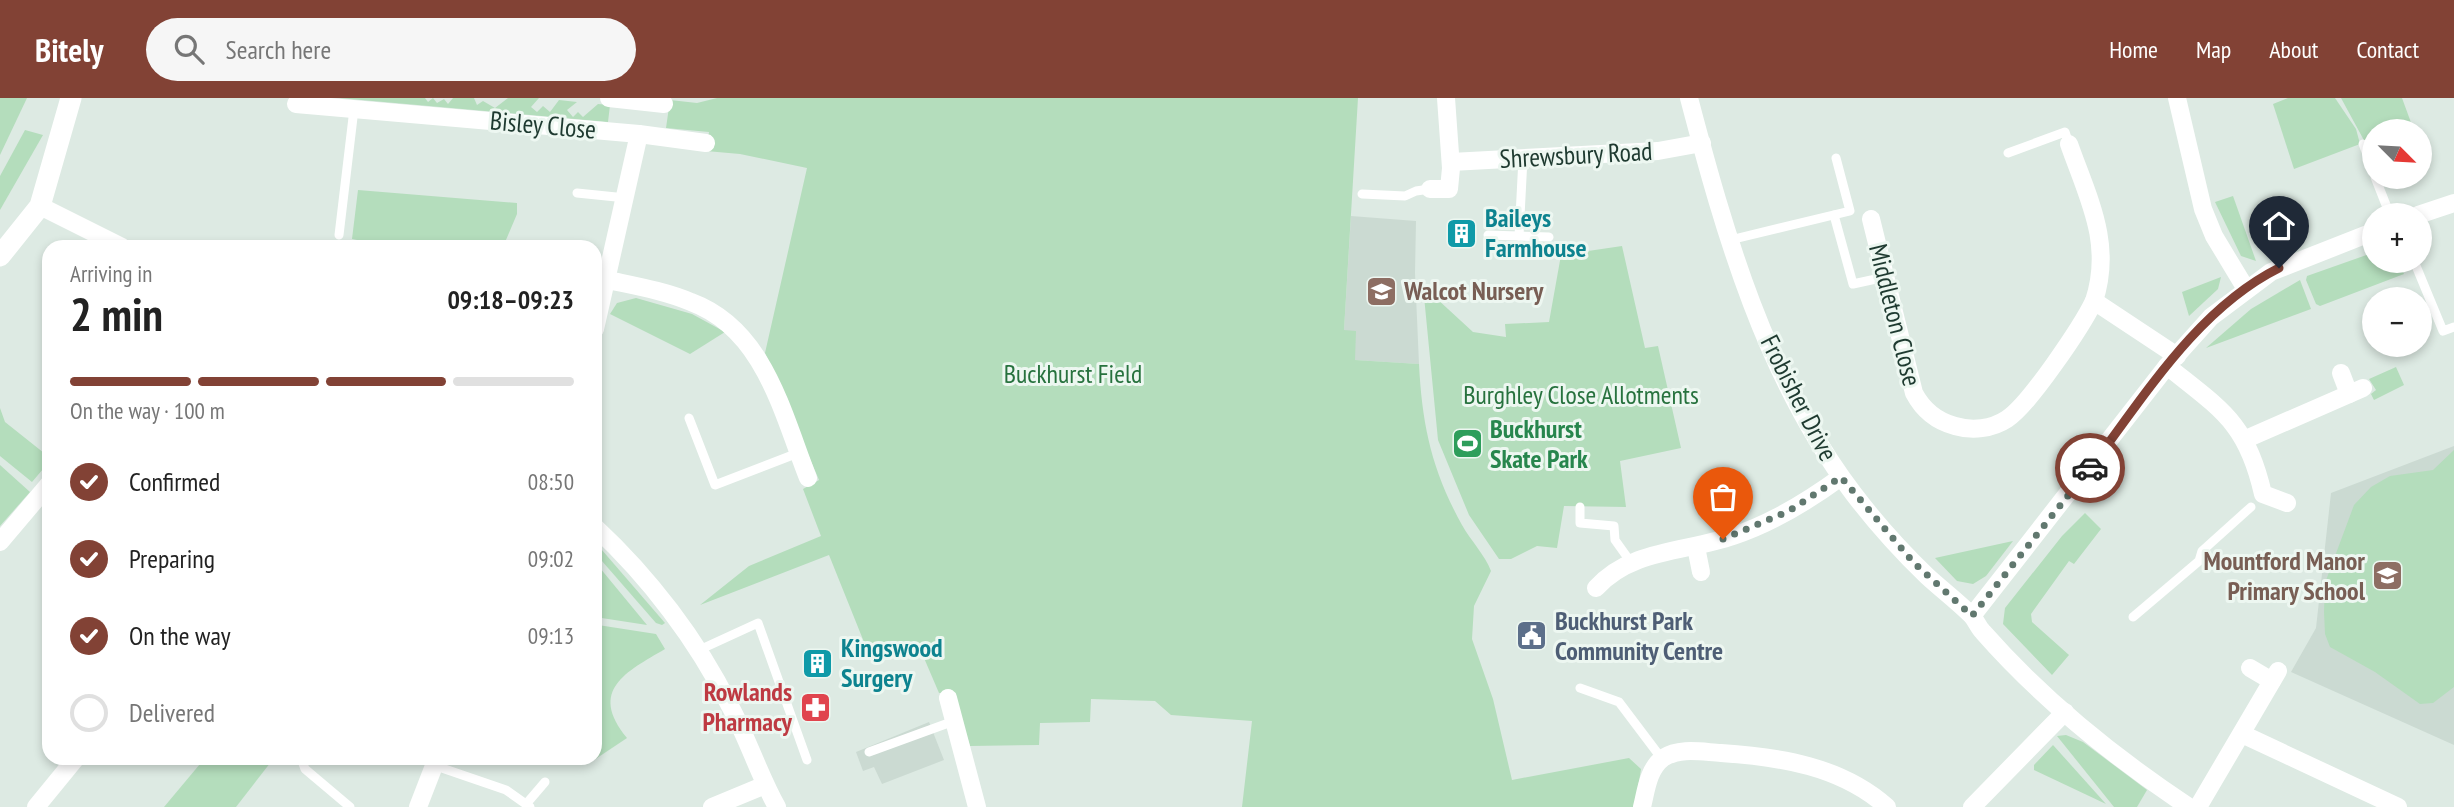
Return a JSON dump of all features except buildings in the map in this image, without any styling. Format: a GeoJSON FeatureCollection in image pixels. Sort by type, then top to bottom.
{"type":"FeatureCollection","features":[{"type":"Feature","properties":{"kind":"street"},"geometry":{"type":"LineString","coordinates":[[0,256],[40,206],[71,98]]}},
{"type":"Feature","properties":{"kind":"street"},"geometry":{"type":"LineString","coordinates":[[609,98],[664,104]]}},
{"type":"Feature","properties":{"kind":"street"},"geometry":{"type":"LineString","coordinates":[[1430,189],[1450,188],[1451,162],[1446,98]]}},
{"type":"Feature","properties":{"kind":"street","name":"Frobisher Drive"},"geometry":{"type":"LineString","coordinates":[[1689,98],[1730,240],[1786,384],[1811,433],[1841,477],[1914,563],[1972,616],[1983,632],[2065,712],[2144,776],[2189,807]]}},
{"type":"Feature","properties":{"kind":"street"},"geometry":{"type":"LineString","coordinates":[[2178,98],[2203,209],[2220,246],[2246,289]]}},
{"type":"Feature","properties":{"kind":"street","name":"Bisley Close"},"geometry":{"type":"LineString","coordinates":[[296,104],[639,134],[706,143]]}},
{"type":"Feature","properties":{"kind":"street"},"geometry":{"type":"LineString","coordinates":[[602,303],[639,134]]}},
{"type":"Feature","properties":{"kind":"street","name":"Shrewsbury Road"},"geometry":{"type":"LineString","coordinates":[[1451,162],[1658,150],[1702,143]]}},
{"type":"Feature","properties":{"kind":"street","name":"Middleton Close"},"geometry":{"type":"LineString","coordinates":[[1871,219],[1914,393],[1930,414],[1945,423],[1964,428],[1991,426],[2016,412],[2082,324],[2094,301],[2101,279],[2102,244],[2069,144]]}},
{"type":"Feature","properties":{"kind":"street"},"geometry":{"type":"LineString","coordinates":[[2432,210],[2454,203]]}},
{"type":"Feature","properties":{"kind":"street"},"geometry":{"type":"LineString","coordinates":[[40,206],[108,240]]}},
{"type":"Feature","properties":{"kind":"street"},"geometry":{"type":"LineString","coordinates":[[1972,616],[2172,361],[2211,317],[2246,289],[2286,265],[2362,236]]}},
{"type":"Feature","properties":{"kind":"street"},"geometry":{"type":"LineString","coordinates":[[608,280],[694,302],[731,324],[751,345],[764,369],[808,478]]}},
{"type":"Feature","properties":{"kind":"street"},"geometry":{"type":"LineString","coordinates":[[2094,301],[2172,361],[2246,439],[2257,501],[2287,503]]}},
{"type":"Feature","properties":{"kind":"street"},"geometry":{"type":"LineString","coordinates":[[2246,439],[2356,391],[2341,373]]}},
{"type":"Feature","properties":{"kind":"street"},"geometry":{"type":"LineString","coordinates":[[1596,588],[1610,574],[1630,561],[1734,536],[1774,519],[1841,477]]}},
{"type":"Feature","properties":{"kind":"street"},"geometry":{"type":"LineString","coordinates":[[0,542],[42,492]]}},
{"type":"Feature","properties":{"kind":"street"},"geometry":{"type":"LineString","coordinates":[[602,535],[656,593],[697,651],[734,713],[756,756],[765,785],[777,807]]}},
{"type":"Feature","properties":{"kind":"street"},"geometry":{"type":"LineString","coordinates":[[1696,547],[1701,572]]}},
{"type":"Feature","properties":{"kind":"street"},"geometry":{"type":"LineString","coordinates":[[2198,807],[2275,676],[2250,668]]}},
{"type":"Feature","properties":{"kind":"street"},"geometry":{"type":"LineString","coordinates":[[948,698],[977,807]]}},
{"type":"Feature","properties":{"kind":"street"},"geometry":{"type":"LineString","coordinates":[[1972,807],[2065,712]]}},
{"type":"Feature","properties":{"kind":"street"},"geometry":{"type":"LineString","coordinates":[[2242,734],[2386,805]]}},
{"type":"Feature","properties":{"kind":"street"},"geometry":{"type":"LineString","coordinates":[[1643,807],[1652,773],[1662,759],[1682,751],[1776,758],[1841,777],[1887,807]]}},
{"type":"Feature","properties":{"kind":"street"},"geometry":{"type":"LineString","coordinates":[[36,807],[70,765]]}},
{"type":"Feature","properties":{"kind":"street"},"geometry":{"type":"LineString","coordinates":[[418,807],[436,765]]}},
{"type":"Feature","properties":{"kind":"street"},"geometry":{"type":"LineString","coordinates":[[712,807],[765,785]]}},
{"type":"Feature","properties":{"kind":"lane"},"geometry":{"type":"LineString","coordinates":[[340,235],[354,109]]}},
{"type":"Feature","properties":{"kind":"lane"},"geometry":{"type":"LineString","coordinates":[[2008,153],[2065,132],[2069,144]]}},
{"type":"Feature","properties":{"kind":"lane"},"geometry":{"type":"LineString","coordinates":[[1519,236],[1522,158]]}},
{"type":"Feature","properties":{"kind":"lane"},"geometry":{"type":"LineString","coordinates":[[1730,240],[1850,211],[1836,158]]}},
{"type":"Feature","properties":{"kind":"lane"},"geometry":{"type":"LineString","coordinates":[[1362,194],[1405,196],[1430,189]]}},
{"type":"Feature","properties":{"kind":"lane"},"geometry":{"type":"LineString","coordinates":[[577,193],[626,198]]}},
{"type":"Feature","properties":{"kind":"lane"},"geometry":{"type":"LineString","coordinates":[[1834,215],[1853,284],[1885,277]]}},
{"type":"Feature","properties":{"kind":"lane"},"geometry":{"type":"LineString","coordinates":[[1488,235],[1549,237]]}},
{"type":"Feature","properties":{"kind":"lane"},"geometry":{"type":"LineString","coordinates":[[2419,273],[2443,331],[2454,327]]}},
{"type":"Feature","properties":{"kind":"lane"},"geometry":{"type":"LineString","coordinates":[[689,418],[715,485],[799,453]]}},
{"type":"Feature","properties":{"kind":"lane"},"geometry":{"type":"LineString","coordinates":[[2133,617],[2199,561],[2202,551],[2257,501]]}},
{"type":"Feature","properties":{"kind":"lane"},"geometry":{"type":"LineString","coordinates":[[1580,507],[1580,523],[1614,526],[1615,540],[1630,561]]}},
{"type":"Feature","properties":{"kind":"lane"},"geometry":{"type":"LineString","coordinates":[[697,651],[758,623],[807,760]]}},
{"type":"Feature","properties":{"kind":"lane"},"geometry":{"type":"LineString","coordinates":[[1580,688],[1619,702],[1662,759]]}},
{"type":"Feature","properties":{"kind":"lane"},"geometry":{"type":"LineString","coordinates":[[869,752],[954,721]]}},
{"type":"Feature","properties":{"kind":"lane"},"geometry":{"type":"LineString","coordinates":[[304,765],[350,807]]}},
{"type":"Feature","properties":{"kind":"lane"},"geometry":{"type":"LineString","coordinates":[[444,765],[489,783],[528,805],[545,782]]}},
{"type":"Feature","properties":{"kind":"shaded area","name":"Walcot Nursery"},"geometry":{"type":"Polygon","coordinates":[[[1351,216],[1416,221],[1419,364],[1355,360],[1344,330],[1351,216]]]}},
{"type":"Feature","properties":{"kind":"shaded area","name":"Mountford Manor Primary School"},"geometry":{"type":"Polygon","coordinates":[[[2454,446],[2454,745],[2291,672],[2316,628],[2331,493],[2454,446]]]}},
{"type":"Feature","properties":{"kind":"shaded area"},"geometry":{"type":"Polygon","coordinates":[[[929,722],[944,760],[882,784],[874,767],[863,771],[856,752],[929,722]]]}},
{"type":"Feature","properties":{"kind":"green space"},"geometry":{"type":"Polygon","coordinates":[[[0,98],[27,98],[0,155],[0,98]]]}},
{"type":"Feature","properties":{"kind":"green space"},"geometry":{"type":"Polygon","coordinates":[[[339,98],[425,98],[428,102],[433,98],[437,103],[444,99],[448,104],[453,98],[474,98],[477,105],[483,101],[495,108],[508,98],[539,98],[531,107],[537,112],[543,106],[550,112],[559,100],[577,102],[567,110],[573,117],[578,112],[583,117],[598,104],[610,105],[608,122],[339,98]]]}},
{"type":"Feature","properties":{"kind":"green space","name":"Buckhurst Field"},"geometry":{"type":"Polygon","coordinates":[[[717,98],[1358,98],[1344,330],[1356,331],[1355,360],[1419,364],[1426,428],[1436,466],[1462,525],[1491,571],[1474,606],[1472,639],[1493,699],[1512,780],[1629,758],[1641,769],[1635,807],[1242,807],[1252,721],[1171,715],[1155,701],[1091,699],[1090,722],[1040,723],[1039,745],[970,746],[952,692],[939,693],[924,658],[870,657],[829,555],[700,605],[749,566],[821,536],[803,489],[819,480],[765,353],[807,168],[740,154],[706,151],[709,132],[666,128],[670,100],[697,103],[717,98]]]}},
{"type":"Feature","properties":{"kind":"green space"},"geometry":{"type":"Polygon","coordinates":[[[2288,98],[2335,98],[2356,129],[2360,144],[2294,169],[2273,104],[2288,98]]]}},
{"type":"Feature","properties":{"kind":"green space"},"geometry":{"type":"Polygon","coordinates":[[[2341,98],[2402,98],[2410,119],[2362,119],[2362,137],[2341,98]]]}},
{"type":"Feature","properties":{"kind":"green space"},"geometry":{"type":"Polygon","coordinates":[[[25,130],[43,135],[0,210],[0,176],[25,130]]]}},
{"type":"Feature","properties":{"kind":"green space"},"geometry":{"type":"Polygon","coordinates":[[[358,190],[517,203],[517,214],[506,240],[352,239],[358,190]]]}},
{"type":"Feature","properties":{"kind":"green space"},"geometry":{"type":"Polygon","coordinates":[[[2233,196],[2256,261],[2241,256],[2215,202],[2233,196]]]}},
{"type":"Feature","properties":{"kind":"green space","name":"Burghley Close Allotments"},"geometry":{"type":"Polygon","coordinates":[[[1622,246],[1645,348],[1658,346],[1681,448],[1620,461],[1626,507],[1564,506],[1557,548],[1537,546],[1511,559],[1499,559],[1469,515],[1438,440],[1423,286],[1473,332],[1506,337],[1505,324],[1549,322],[1561,255],[1622,246]]]}},
{"type":"Feature","properties":{"kind":"green space"},"geometry":{"type":"Polygon","coordinates":[[[2362,257],[2362,273],[2404,274],[2370,287],[2362,287],[2362,290],[2320,306],[2316,304],[2306,280],[2307,276],[2362,257]]]}},
{"type":"Feature","properties":{"kind":"green space"},"geometry":{"type":"Polygon","coordinates":[[[2221,277],[2218,289],[2189,316],[2182,292],[2221,277]]]}},
{"type":"Feature","properties":{"kind":"green space"},"geometry":{"type":"Polygon","coordinates":[[[2300,280],[2311,309],[2206,348],[2251,309],[2300,280]]]}},
{"type":"Feature","properties":{"kind":"green space"},"geometry":{"type":"Polygon","coordinates":[[[636,298],[692,314],[725,332],[690,354],[610,314],[617,303],[636,298]]]}},
{"type":"Feature","properties":{"kind":"green space"},"geometry":{"type":"Polygon","coordinates":[[[2396,367],[2404,385],[2374,400],[2371,394],[2376,390],[2369,379],[2396,367]]]}},
{"type":"Feature","properties":{"kind":"green space"},"geometry":{"type":"Polygon","coordinates":[[[0,408],[5,422],[42,451],[42,470],[32,482],[0,456],[0,408]]]}},
{"type":"Feature","properties":{"kind":"green space","name":"Mountford Manor Primary School"},"geometry":{"type":"Polygon","coordinates":[[[2454,450],[2454,687],[2433,703],[2420,704],[2375,672],[2330,647],[2325,634],[2325,583],[2354,505],[2371,487],[2390,476],[2433,470],[2454,450]]]}},
{"type":"Feature","properties":{"kind":"green space"},"geometry":{"type":"Polygon","coordinates":[[[0,465],[30,492],[0,526],[0,465]]]}},
{"type":"Feature","properties":{"kind":"green space"},"geometry":{"type":"Polygon","coordinates":[[[2085,513],[2101,529],[2074,564],[2069,561],[2031,614],[2032,622],[2069,655],[2052,675],[2003,624],[2005,608],[2062,536],[2085,513]]]}},
{"type":"Feature","properties":{"kind":"green space"},"geometry":{"type":"Polygon","coordinates":[[[2013,541],[1986,576],[1973,584],[1957,581],[1935,558],[2013,541]]]}},
{"type":"Feature","properties":{"kind":"green space"},"geometry":{"type":"Polygon","coordinates":[[[602,550],[665,623],[656,623],[602,561],[602,550]]]}},
{"type":"Feature","properties":{"kind":"green space"},"geometry":{"type":"Polygon","coordinates":[[[602,570],[647,625],[602,618],[602,570]]]}},
{"type":"Feature","properties":{"kind":"green space"},"geometry":{"type":"Polygon","coordinates":[[[602,626],[656,634],[665,649],[626,675],[617,684],[612,695],[611,707],[627,738],[602,755],[602,626]]]}},
{"type":"Feature","properties":{"kind":"green space"},"geometry":{"type":"Polygon","coordinates":[[[2066,735],[2083,742],[2147,790],[2137,807],[2114,807],[2057,736],[2066,735]]]}},
{"type":"Feature","properties":{"kind":"green space"},"geometry":{"type":"Polygon","coordinates":[[[2053,745],[2106,804],[2034,770],[2034,765],[2053,745]]]}},
{"type":"Feature","properties":{"kind":"green space"},"geometry":{"type":"Polygon","coordinates":[[[199,765],[269,765],[236,807],[164,807],[199,765]]]}},
{"type":"Feature","properties":{"kind":"way so far"},"geometry":{"type":"LineString","coordinates":[[1723,539],[1774,519],[1841,477],[1914,563],[1972,616],[2090,468]]}},
{"type":"Feature","properties":{"kind":"place","name":"Baileys Farmhouse"},"geometry":{"type":"Point","coordinates":[1462,233]}},
{"type":"Feature","properties":{"kind":"place","name":"Walcot Nursery"},"geometry":{"type":"Point","coordinates":[1381,291]}},
{"type":"Feature","properties":{"kind":"place","name":"Buckhurst Skate Park"},"geometry":{"type":"Point","coordinates":[1467,444]}},
{"type":"Feature","properties":{"kind":"place","name":"Mountford Manor Primary School"},"geometry":{"type":"Point","coordinates":[2388,576]}},
{"type":"Feature","properties":{"kind":"place","name":"Buckhurst Park Community Centre"},"geometry":{"type":"Point","coordinates":[1532,636]}},
{"type":"Feature","properties":{"kind":"place","name":"Kingswood Surgery"},"geometry":{"type":"Point","coordinates":[818,663]}},
{"type":"Feature","properties":{"kind":"place","name":"Rowlands Pharmacy"},"geometry":{"type":"Point","coordinates":[815,707]}},
{"type":"Feature","properties":{"kind":"route"},"geometry":{"type":"LineString","coordinates":[[2090,468],[2199,329],[2237,296],[2279,268]]}}]}
